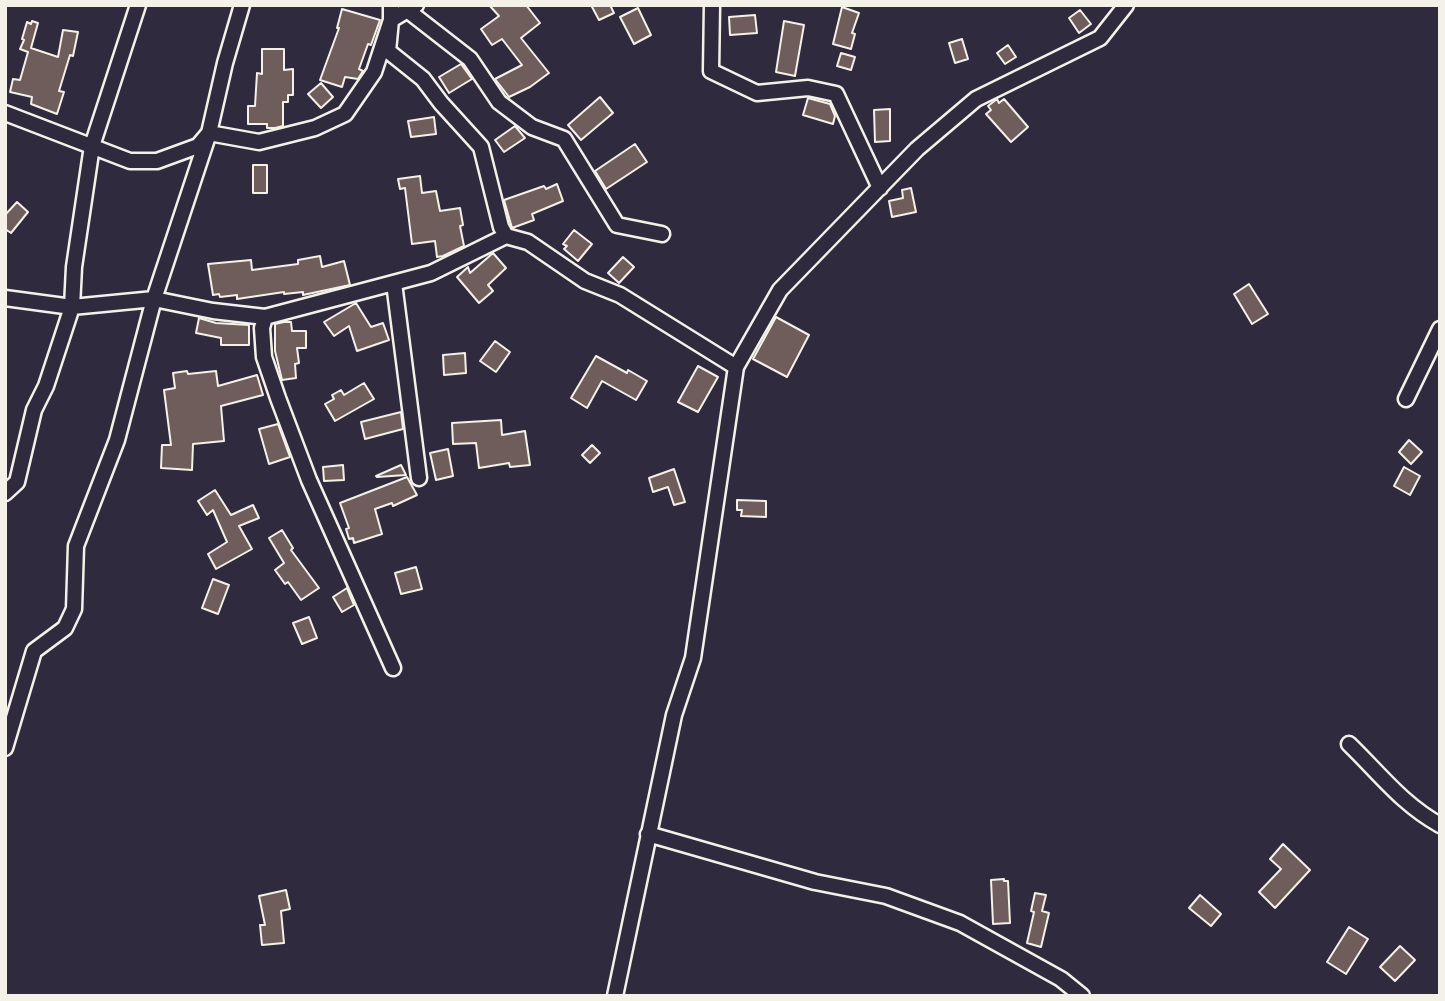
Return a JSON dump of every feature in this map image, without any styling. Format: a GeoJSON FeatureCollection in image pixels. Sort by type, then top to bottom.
{"type":"FeatureCollection","features":[{"type":"Feature","properties":{"kind":"street"},"geometry":{"type":"LineString","coordinates":[[5,493],[17,482],[34,410],[46,386],[72,307],[74,267],[92,146],[138,5]]}},
{"type":"Feature","properties":{"kind":"street"},"geometry":{"type":"LineString","coordinates":[[5,748],[34,651],[65,628],[74,610],[76,547],[117,440],[155,299],[209,133],[242,5]]}},
{"type":"Feature","properties":{"kind":"street"},"geometry":{"type":"LineString","coordinates":[[712,5],[711,71],[757,93],[808,88],[836,94],[880,188]]}},
{"type":"Feature","properties":{"kind":"street"},"geometry":{"type":"LineString","coordinates":[[615,996],[674,715],[693,658],[736,367],[780,290],[918,149],[976,99],[1100,38],[1126,5]]}},
{"type":"Feature","properties":{"kind":"street"},"geometry":{"type":"LineString","coordinates":[[391,12],[412,8],[470,59],[499,102],[532,127],[564,139],[617,225],[662,234]]}},
{"type":"Feature","properties":{"kind":"street"},"geometry":{"type":"LineString","coordinates":[[209,133],[259,142],[316,128],[345,114],[373,72],[391,12]]}},
{"type":"Feature","properties":{"kind":"street"},"geometry":{"type":"LineString","coordinates":[[391,12],[388,51],[423,79],[481,147],[501,227],[506,236]]}},
{"type":"Feature","properties":{"kind":"street"},"geometry":{"type":"LineString","coordinates":[[5,113],[130,161],[157,161],[198,146],[209,133]]}},
{"type":"Feature","properties":{"kind":"street"},"geometry":{"type":"LineString","coordinates":[[5,298],[72,307],[155,299],[213,311],[265,317],[431,274],[506,236],[528,242],[585,281],[620,295],[736,367]]}},
{"type":"Feature","properties":{"kind":"street"},"geometry":{"type":"LineString","coordinates":[[394,283],[419,478]]}},
{"type":"Feature","properties":{"kind":"street"},"geometry":{"type":"LineString","coordinates":[[265,317],[262,328],[264,357],[278,398],[309,480],[393,668]]}},
{"type":"Feature","properties":{"kind":"street"},"geometry":{"type":"LineString","coordinates":[[1406,399],[1440,329]]}},
{"type":"Feature","properties":{"kind":"street"},"geometry":{"type":"LineString","coordinates":[[1349,744],[1400,798],[1440,825]]}},
{"type":"Feature","properties":{"kind":"street"},"geometry":{"type":"LineString","coordinates":[[648,834],[815,882],[886,896],[960,923],[1061,979],[1082,996]]}},
{"type":"Feature","properties":{"kind":"building"},"geometry":{"type":"Polygon","coordinates":[[[489,5],[526,5],[540,23],[521,38],[549,73],[530,87],[509,97],[495,79],[522,65],[502,39],[492,45],[481,29],[499,16],[489,5]]]}},
{"type":"Feature","properties":{"kind":"building"},"geometry":{"type":"Polygon","coordinates":[[[591,5],[610,5],[614,13],[599,20],[591,5]]]}},
{"type":"Feature","properties":{"kind":"building"},"geometry":{"type":"Polygon","coordinates":[[[842,7],[859,13],[852,33],[855,34],[851,49],[833,44],[842,7]]]}},
{"type":"Feature","properties":{"kind":"building"},"geometry":{"type":"Polygon","coordinates":[[[638,8],[651,35],[634,44],[620,17],[638,8]]]}},
{"type":"Feature","properties":{"kind":"building"},"geometry":{"type":"Polygon","coordinates":[[[342,9],[380,20],[359,69],[363,71],[358,79],[345,77],[342,87],[320,80],[339,28],[342,9]]]}},
{"type":"Feature","properties":{"kind":"building"},"geometry":{"type":"Polygon","coordinates":[[[1080,10],[1091,24],[1079,33],[1069,18],[1080,10]]]}},
{"type":"Feature","properties":{"kind":"building"},"geometry":{"type":"Polygon","coordinates":[[[755,15],[757,33],[730,35],[729,17],[755,15]]]}},
{"type":"Feature","properties":{"kind":"building"},"geometry":{"type":"Polygon","coordinates":[[[32,21],[38,23],[31,48],[58,57],[63,30],[78,32],[73,56],[70,55],[59,91],[64,92],[57,114],[31,104],[32,97],[10,92],[13,79],[20,80],[28,52],[20,49],[24,40],[22,39],[27,22],[31,24],[32,21]]]}},
{"type":"Feature","properties":{"kind":"building"},"geometry":{"type":"Polygon","coordinates":[[[784,21],[804,25],[795,76],[776,72],[784,21]]]}},
{"type":"Feature","properties":{"kind":"building"},"geometry":{"type":"Polygon","coordinates":[[[962,39],[968,59],[955,63],[949,43],[962,39]]]}},
{"type":"Feature","properties":{"kind":"building"},"geometry":{"type":"Polygon","coordinates":[[[1008,45],[1016,57],[1005,64],[997,53],[1008,45]]]}},
{"type":"Feature","properties":{"kind":"building"},"geometry":{"type":"Polygon","coordinates":[[[262,49],[284,49],[284,70],[293,69],[293,95],[288,95],[288,102],[283,102],[283,126],[275,128],[267,128],[267,124],[248,124],[248,106],[255,106],[257,73],[262,74],[262,49]]]}},
{"type":"Feature","properties":{"kind":"building"},"geometry":{"type":"Polygon","coordinates":[[[841,53],[855,57],[851,70],[837,66],[841,53]]]}},
{"type":"Feature","properties":{"kind":"building"},"geometry":{"type":"Polygon","coordinates":[[[461,64],[472,79],[449,93],[439,77],[461,64]]]}},
{"type":"Feature","properties":{"kind":"building"},"geometry":{"type":"Polygon","coordinates":[[[321,83],[333,97],[321,108],[308,94],[321,83]]]}},
{"type":"Feature","properties":{"kind":"building"},"geometry":{"type":"Polygon","coordinates":[[[600,97],[613,113],[581,140],[568,125],[600,97]]]}},
{"type":"Feature","properties":{"kind":"building"},"geometry":{"type":"Polygon","coordinates":[[[808,98],[830,104],[835,116],[833,124],[803,115],[808,98]]]}},
{"type":"Feature","properties":{"kind":"building"},"geometry":{"type":"Polygon","coordinates":[[[997,99],[999,103],[1004,99],[1028,127],[1011,142],[986,114],[991,110],[988,106],[997,99]]]}},
{"type":"Feature","properties":{"kind":"building"},"geometry":{"type":"Polygon","coordinates":[[[890,109],[890,141],[875,142],[874,110],[890,109]]]}},
{"type":"Feature","properties":{"kind":"building"},"geometry":{"type":"Polygon","coordinates":[[[434,117],[436,134],[411,137],[408,121],[434,117]]]}},
{"type":"Feature","properties":{"kind":"building"},"geometry":{"type":"Polygon","coordinates":[[[515,126],[525,138],[504,152],[495,140],[515,126]]]}},
{"type":"Feature","properties":{"kind":"building"},"geometry":{"type":"Polygon","coordinates":[[[635,144],[647,162],[606,189],[595,171],[635,144]]]}},
{"type":"Feature","properties":{"kind":"building"},"geometry":{"type":"Polygon","coordinates":[[[253,165],[267,165],[267,193],[253,193],[253,165]]]}},
{"type":"Feature","properties":{"kind":"building"},"geometry":{"type":"Polygon","coordinates":[[[420,176],[422,193],[436,191],[440,211],[460,208],[464,246],[443,256],[437,257],[435,241],[412,244],[405,188],[400,189],[398,179],[420,176]]]}},
{"type":"Feature","properties":{"kind":"building"},"geometry":{"type":"Polygon","coordinates":[[[557,184],[563,201],[532,214],[534,220],[512,228],[504,200],[557,184]]]}},
{"type":"Feature","properties":{"kind":"building"},"geometry":{"type":"Polygon","coordinates":[[[911,188],[916,212],[892,217],[889,201],[903,198],[902,190],[911,188]]]}},
{"type":"Feature","properties":{"kind":"building"},"geometry":{"type":"Polygon","coordinates":[[[17,202],[28,212],[11,233],[5,229],[5,215],[17,202]]]}},
{"type":"Feature","properties":{"kind":"building"},"geometry":{"type":"Polygon","coordinates":[[[574,230],[592,244],[578,261],[564,249],[567,246],[563,244],[574,230]]]}},
{"type":"Feature","properties":{"kind":"building"},"geometry":{"type":"Polygon","coordinates":[[[493,253],[506,268],[488,285],[493,291],[479,303],[457,277],[468,267],[470,273],[493,253]]]}},
{"type":"Feature","properties":{"kind":"building"},"geometry":{"type":"Polygon","coordinates":[[[320,256],[322,267],[344,261],[350,285],[303,295],[303,292],[284,292],[237,299],[237,295],[213,295],[208,264],[251,260],[252,270],[298,264],[298,260],[320,256]]]}},
{"type":"Feature","properties":{"kind":"building"},"geometry":{"type":"Polygon","coordinates":[[[623,257],[634,267],[619,283],[608,273],[623,257]]]}},
{"type":"Feature","properties":{"kind":"building"},"geometry":{"type":"Polygon","coordinates":[[[1249,284],[1268,314],[1252,324],[1234,294],[1249,284]]]}},
{"type":"Feature","properties":{"kind":"building"},"geometry":{"type":"Polygon","coordinates":[[[356,303],[371,327],[383,323],[389,340],[357,351],[349,326],[334,336],[324,322],[356,303]]]}},
{"type":"Feature","properties":{"kind":"building"},"geometry":{"type":"Polygon","coordinates":[[[776,317],[809,335],[787,377],[753,359],[776,317]]]}},
{"type":"Feature","properties":{"kind":"building"},"geometry":{"type":"Polygon","coordinates":[[[199,318],[216,323],[249,325],[249,345],[221,345],[221,338],[196,333],[199,318]]]}},
{"type":"Feature","properties":{"kind":"building"},"geometry":{"type":"Polygon","coordinates":[[[291,322],[292,331],[306,331],[306,348],[297,348],[299,363],[295,364],[296,378],[282,380],[275,351],[275,324],[291,322]]]}},
{"type":"Feature","properties":{"kind":"building"},"geometry":{"type":"Polygon","coordinates":[[[495,341],[510,352],[496,372],[480,361],[495,341]]]}},
{"type":"Feature","properties":{"kind":"building"},"geometry":{"type":"Polygon","coordinates":[[[465,353],[466,373],[444,375],[443,355],[465,353]]]}},
{"type":"Feature","properties":{"kind":"building"},"geometry":{"type":"Polygon","coordinates":[[[596,356],[647,381],[636,400],[602,381],[587,408],[571,398],[596,356]]]}},
{"type":"Feature","properties":{"kind":"building"},"geometry":{"type":"Polygon","coordinates":[[[698,366],[718,377],[698,412],[678,402],[698,366]]]}},
{"type":"Feature","properties":{"kind":"building"},"geometry":{"type":"Polygon","coordinates":[[[187,371],[188,374],[216,371],[218,386],[257,375],[263,395],[221,406],[224,441],[193,444],[192,470],[161,468],[162,445],[171,445],[164,390],[175,388],[173,373],[187,371]]]}},
{"type":"Feature","properties":{"kind":"building"},"geometry":{"type":"Polygon","coordinates":[[[364,383],[374,399],[335,421],[325,404],[334,399],[332,395],[341,390],[344,395],[364,383]]]}},
{"type":"Feature","properties":{"kind":"building"},"geometry":{"type":"Polygon","coordinates":[[[401,412],[403,429],[365,439],[361,422],[401,412]]]}},
{"type":"Feature","properties":{"kind":"building"},"geometry":{"type":"Polygon","coordinates":[[[501,420],[502,435],[525,431],[530,465],[510,467],[509,463],[479,468],[476,443],[453,444],[452,423],[501,420]]]}},
{"type":"Feature","properties":{"kind":"building"},"geometry":{"type":"Polygon","coordinates":[[[278,424],[290,457],[269,464],[259,429],[278,424]]]}},
{"type":"Feature","properties":{"kind":"building"},"geometry":{"type":"Polygon","coordinates":[[[1409,440],[1422,452],[1411,464],[1399,452],[1409,440]]]}},
{"type":"Feature","properties":{"kind":"building"},"geometry":{"type":"Polygon","coordinates":[[[592,445],[600,453],[590,463],[582,455],[592,445]]]}},
{"type":"Feature","properties":{"kind":"building"},"geometry":{"type":"Polygon","coordinates":[[[448,449],[453,476],[436,480],[430,453],[448,449]]]}},
{"type":"Feature","properties":{"kind":"building"},"geometry":{"type":"Polygon","coordinates":[[[343,465],[344,480],[324,481],[323,467],[343,465]]]}},
{"type":"Feature","properties":{"kind":"building"},"geometry":{"type":"Polygon","coordinates":[[[401,465],[406,475],[376,476],[401,465]]]}},
{"type":"Feature","properties":{"kind":"building"},"geometry":{"type":"Polygon","coordinates":[[[1404,467],[1420,476],[1410,495],[1394,486],[1404,467]]]}},
{"type":"Feature","properties":{"kind":"building"},"geometry":{"type":"Polygon","coordinates":[[[674,469],[685,502],[674,505],[668,487],[653,492],[649,478],[674,469]]]}},
{"type":"Feature","properties":{"kind":"building"},"geometry":{"type":"Polygon","coordinates":[[[407,477],[417,495],[393,506],[392,503],[375,509],[382,534],[354,543],[353,538],[349,539],[346,529],[349,528],[340,503],[407,477]]]}},
{"type":"Feature","properties":{"kind":"building"},"geometry":{"type":"Polygon","coordinates":[[[215,490],[231,515],[253,505],[259,518],[239,526],[252,549],[216,569],[208,554],[227,542],[213,510],[207,515],[198,501],[215,490]]]}},
{"type":"Feature","properties":{"kind":"building"},"geometry":{"type":"Polygon","coordinates":[[[737,500],[766,501],[766,517],[741,516],[742,510],[737,510],[737,500]]]}},
{"type":"Feature","properties":{"kind":"building"},"geometry":{"type":"Polygon","coordinates":[[[282,530],[293,548],[291,550],[319,588],[301,600],[275,570],[284,563],[269,538],[282,530]]]}},
{"type":"Feature","properties":{"kind":"building"},"geometry":{"type":"Polygon","coordinates":[[[416,567],[422,589],[401,594],[395,573],[416,567]]]}},
{"type":"Feature","properties":{"kind":"building"},"geometry":{"type":"Polygon","coordinates":[[[213,579],[229,585],[218,614],[202,608],[213,579]]]}},
{"type":"Feature","properties":{"kind":"building"},"geometry":{"type":"Polygon","coordinates":[[[347,588],[354,605],[342,612],[333,597],[347,588]]]}},
{"type":"Feature","properties":{"kind":"building"},"geometry":{"type":"Polygon","coordinates":[[[309,617],[317,638],[302,644],[293,623],[309,617]]]}},
{"type":"Feature","properties":{"kind":"building"},"geometry":{"type":"Polygon","coordinates":[[[1283,844],[1310,870],[1275,908],[1259,892],[1281,869],[1270,859],[1283,844]]]}},
{"type":"Feature","properties":{"kind":"building"},"geometry":{"type":"Polygon","coordinates":[[[991,880],[1008,881],[1010,923],[993,924],[991,880]]]}},
{"type":"Feature","properties":{"kind":"building"},"geometry":{"type":"Polygon","coordinates":[[[286,890],[290,909],[281,911],[284,943],[262,945],[260,925],[265,925],[259,896],[286,890]]]}},
{"type":"Feature","properties":{"kind":"building"},"geometry":{"type":"Polygon","coordinates":[[[1035,893],[1046,895],[1042,911],[1049,913],[1041,947],[1027,943],[1035,893]]]}},
{"type":"Feature","properties":{"kind":"building"},"geometry":{"type":"Polygon","coordinates":[[[1200,895],[1221,914],[1211,926],[1189,908],[1200,895]]]}},
{"type":"Feature","properties":{"kind":"building"},"geometry":{"type":"Polygon","coordinates":[[[1349,927],[1368,939],[1346,974],[1327,962],[1349,927]]]}},
{"type":"Feature","properties":{"kind":"building"},"geometry":{"type":"Polygon","coordinates":[[[1400,946],[1415,960],[1395,981],[1380,967],[1400,946]]]}}]}
